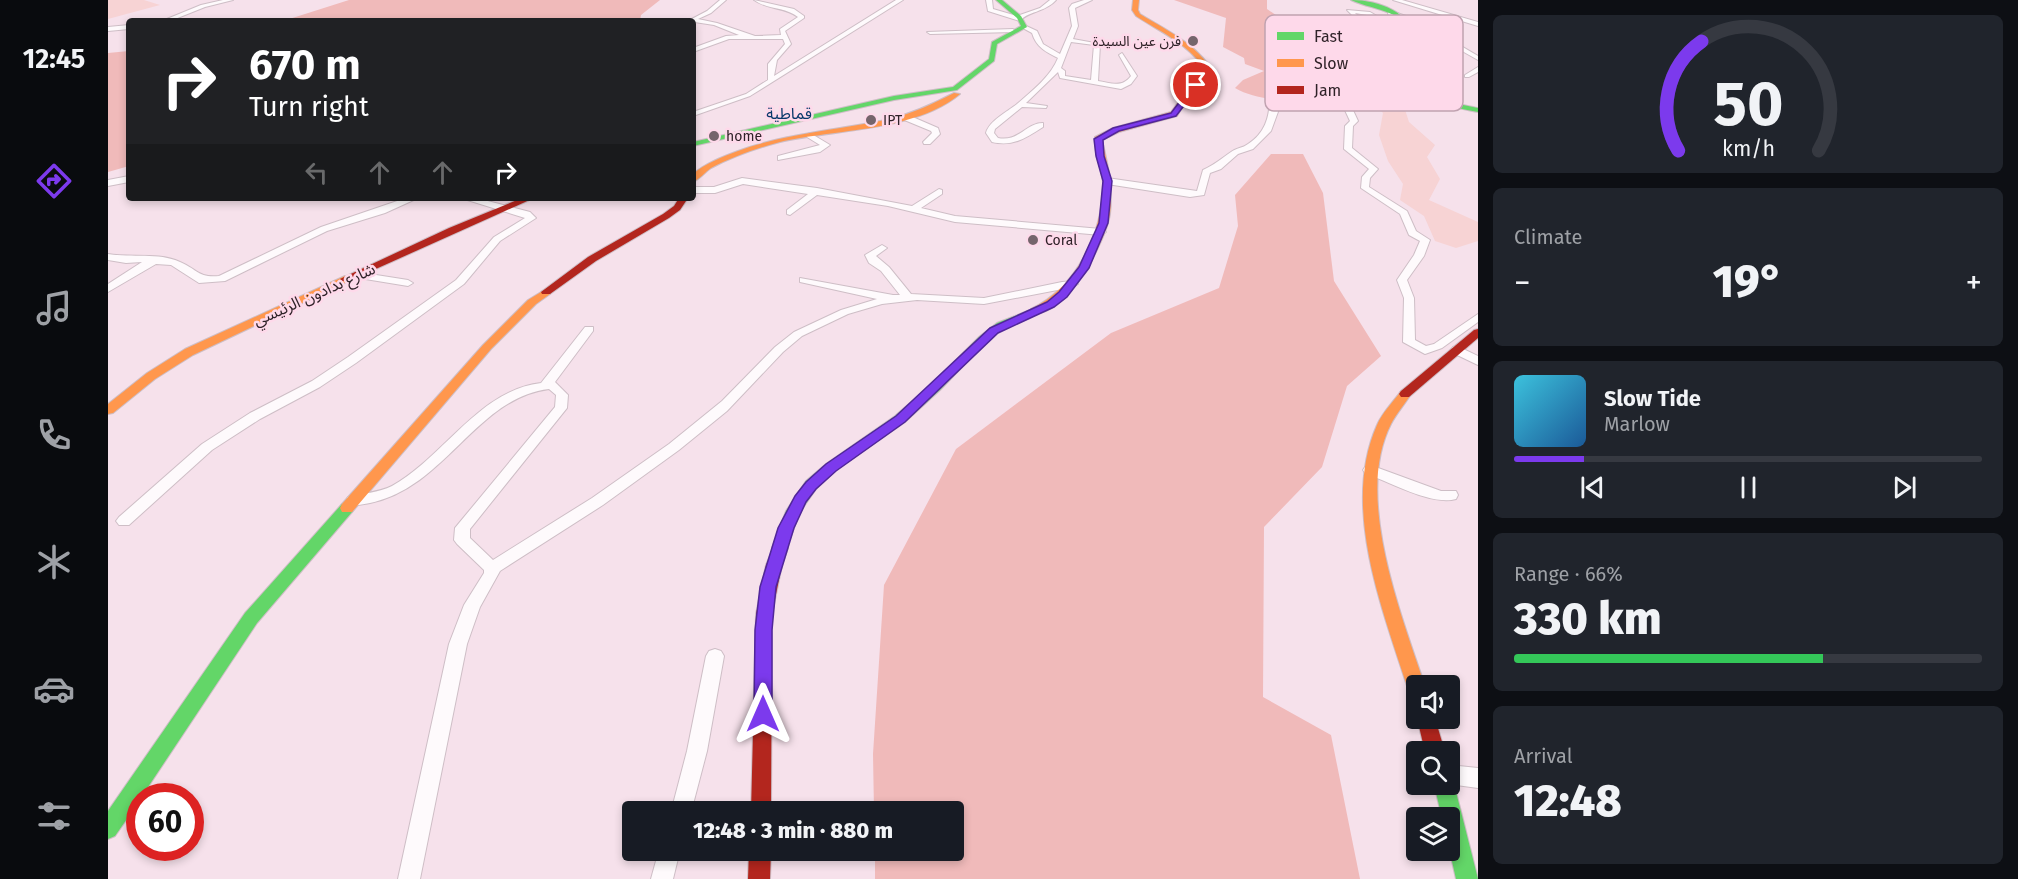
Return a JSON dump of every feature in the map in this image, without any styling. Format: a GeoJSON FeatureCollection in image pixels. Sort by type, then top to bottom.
{"type":"FeatureCollection","features":[{"type":"Feature","properties":{"kind":"main road"},"geometry":{"type":"LineString","coordinates":[[696,143],[894,98],[955,89],[992,60],[994,44],[1019,24],[999,0]]}},
{"type":"Feature","properties":{"kind":"main road"},"geometry":{"type":"LineString","coordinates":[[761,801],[764,614],[774,565],[793,511],[811,485],[831,467],[900,419],[936,387],[983,339],[1001,325],[1050,304],[1073,284],[1101,232],[1106,214],[1107,181],[1098,139],[1116,130],[1174,114],[1187,94],[1211,73],[1209,65],[1193,51],[1138,15],[1135,10],[1136,0]]}},
{"type":"Feature","properties":{"kind":"main road"},"geometry":{"type":"LineString","coordinates":[[1354,0],[1393,6]]}},
{"type":"Feature","properties":{"kind":"main road"},"geometry":{"type":"LineString","coordinates":[[696,176],[702,169],[744,151],[782,140],[905,117],[956,95],[955,89]]}},
{"type":"Feature","properties":{"kind":"main road"},"geometry":{"type":"LineString","coordinates":[[1463,106],[1478,110]]}},
{"type":"Feature","properties":{"kind":"main road","name":"شارع بدادون الرئيسي"},"geometry":{"type":"LineString","coordinates":[[109,408],[151,376],[189,352],[452,230],[522,201]]}},
{"type":"Feature","properties":{"kind":"main road"},"geometry":{"type":"LineString","coordinates":[[108,830],[251,618],[488,348],[532,302],[592,259],[666,216],[682,201]]}},
{"type":"Feature","properties":{"kind":"main road"},"geometry":{"type":"LineString","coordinates":[[1413,675],[1374,541],[1368,495],[1370,470],[1382,429],[1394,406],[1478,332]]}},
{"type":"Feature","properties":{"kind":"main road"},"geometry":{"type":"LineString","coordinates":[[1447,795],[1467,879]]}},
{"type":"Feature","properties":{"kind":"main road"},"geometry":{"type":"LineString","coordinates":[[759,879],[760,861]]}},
{"type":"Feature","properties":{"kind":"street"},"geometry":{"type":"LineString","coordinates":[[172,18],[202,6],[230,0]]}},
{"type":"Feature","properties":{"kind":"street"},"geometry":{"type":"LineString","coordinates":[[696,18],[709,12],[723,0]]}},
{"type":"Feature","properties":{"kind":"street"},"geometry":{"type":"LineString","coordinates":[[757,0],[766,7],[793,10],[802,17],[782,30],[788,44],[771,65],[769,70],[771,79]]}},
{"type":"Feature","properties":{"kind":"street"},"geometry":{"type":"LineString","coordinates":[[832,0],[841,0]]}},
{"type":"Feature","properties":{"kind":"street"},"geometry":{"type":"LineString","coordinates":[[696,113],[748,94],[771,79],[789,72],[900,0]]}},
{"type":"Feature","properties":{"kind":"street"},"geometry":{"type":"LineString","coordinates":[[989,0],[990,10],[1035,32],[1036,42],[1040,46],[1061,57]]}},
{"type":"Feature","properties":{"kind":"street"},"geometry":{"type":"LineString","coordinates":[[930,32],[1019,24],[1047,8],[1053,0]]}},
{"type":"Feature","properties":{"kind":"street"},"geometry":{"type":"LineString","coordinates":[[1040,124],[1014,141],[995,140],[990,133],[991,128],[1020,105],[1057,69],[1075,26],[1071,12],[1073,6],[1089,0]]}},
{"type":"Feature","properties":{"kind":"street"},"geometry":{"type":"LineString","coordinates":[[1393,6],[1436,15]]}},
{"type":"Feature","properties":{"kind":"street"},"geometry":{"type":"LineString","coordinates":[[1393,6],[1407,15]]}},
{"type":"Feature","properties":{"kind":"street"},"geometry":{"type":"LineString","coordinates":[[1353,15],[1349,11],[1370,15]]}},
{"type":"Feature","properties":{"kind":"street"},"geometry":{"type":"LineString","coordinates":[[1463,21],[1478,24]]}},
{"type":"Feature","properties":{"kind":"street"},"geometry":{"type":"LineString","coordinates":[[696,22],[726,27],[750,37]]}},
{"type":"Feature","properties":{"kind":"street"},"geometry":{"type":"LineString","coordinates":[[108,29],[126,27]]}},
{"type":"Feature","properties":{"kind":"street"},"geometry":{"type":"LineString","coordinates":[[696,49],[728,37],[761,39],[784,37]]}},
{"type":"Feature","properties":{"kind":"street"},"geometry":{"type":"LineString","coordinates":[[1068,40],[1097,44],[1094,83]]}},
{"type":"Feature","properties":{"kind":"street"},"geometry":{"type":"LineString","coordinates":[[1463,49],[1478,58]]}},
{"type":"Feature","properties":{"kind":"street"},"geometry":{"type":"LineString","coordinates":[[1110,93],[1129,83],[1134,76],[1122,55]]}},
{"type":"Feature","properties":{"kind":"street"},"geometry":{"type":"LineString","coordinates":[[1057,69],[1062,71],[1062,75],[1066,78],[1121,87]]}},
{"type":"Feature","properties":{"kind":"street"},"geometry":{"type":"LineString","coordinates":[[1467,76],[1478,69]]}},
{"type":"Feature","properties":{"kind":"street"},"geometry":{"type":"LineString","coordinates":[[1020,105],[1043,106]]}},
{"type":"Feature","properties":{"kind":"street"},"geometry":{"type":"LineString","coordinates":[[1107,181],[1190,194],[1201,193],[1206,172],[1218,167],[1234,152],[1250,147],[1267,131],[1275,111]]}},
{"type":"Feature","properties":{"kind":"street"},"geometry":{"type":"LineString","coordinates":[[1350,111],[1354,121],[1348,126],[1350,139],[1348,149],[1374,169],[1366,177],[1365,188],[1404,213],[1412,233],[1425,240],[1424,250],[1407,270],[1402,280],[1409,298],[1409,342],[1425,350],[1438,346],[1478,317]]}},
{"type":"Feature","properties":{"kind":"street"},"geometry":{"type":"LineString","coordinates":[[905,117],[935,130],[936,134],[927,142]]}},
{"type":"Feature","properties":{"kind":"street"},"geometry":{"type":"LineString","coordinates":[[781,158],[817,150],[826,145],[810,135]]}},
{"type":"Feature","properties":{"kind":"street"},"geometry":{"type":"LineString","coordinates":[[108,185],[126,180]]}},
{"type":"Feature","properties":{"kind":"street"},"geometry":{"type":"LineString","coordinates":[[696,190],[715,190],[742,181],[817,191],[971,221],[1101,232]]}},
{"type":"Feature","properties":{"kind":"street"},"geometry":{"type":"LineString","coordinates":[[108,185],[126,185]]}},
{"type":"Feature","properties":{"kind":"street"},"geometry":{"type":"LineString","coordinates":[[790,212],[817,191]]}},
{"type":"Feature","properties":{"kind":"street"},"geometry":{"type":"LineString","coordinates":[[913,209],[939,192]]}},
{"type":"Feature","properties":{"kind":"street"},"geometry":{"type":"LineString","coordinates":[[108,257],[126,260],[172,260],[203,281],[213,281],[324,229],[407,201]]}},
{"type":"Feature","properties":{"kind":"street"},"geometry":{"type":"LineString","coordinates":[[124,520],[207,447],[352,360],[460,282],[497,239],[531,218],[527,214],[475,201]]}},
{"type":"Feature","properties":{"kind":"street"},"geometry":{"type":"LineString","coordinates":[[882,248],[870,255],[873,261],[885,269],[908,297]]}},
{"type":"Feature","properties":{"kind":"street"},"geometry":{"type":"LineString","coordinates":[[108,289],[156,259]]}},
{"type":"Feature","properties":{"kind":"street"},"geometry":{"type":"LineString","coordinates":[[357,275],[408,283]]}},
{"type":"Feature","properties":{"kind":"street"},"geometry":{"type":"LineString","coordinates":[[804,280],[894,299]]}},
{"type":"Feature","properties":{"kind":"street"},"geometry":{"type":"LineString","coordinates":[[409,879],[458,644],[472,605],[490,580],[492,568],[556,530],[697,429],[734,398],[797,334],[856,308],[894,299],[908,297],[983,301],[1004,298],[1044,286],[1073,284]]}},
{"type":"Feature","properties":{"kind":"street"},"geometry":{"type":"LineString","coordinates":[[546,385],[589,329]]}},
{"type":"Feature","properties":{"kind":"street"},"geometry":{"type":"LineString","coordinates":[[1457,350],[1478,361]]}},
{"type":"Feature","properties":{"kind":"street"},"geometry":{"type":"LineString","coordinates":[[353,501],[398,489],[511,396],[527,388],[552,386],[561,392],[564,398],[561,408],[463,528],[462,540],[492,568]]}},
{"type":"Feature","properties":{"kind":"street"},"geometry":{"type":"LineString","coordinates":[[1370,470],[1440,496],[1451,495]]}},
{"type":"Feature","properties":{"kind":"street"},"geometry":{"type":"LineString","coordinates":[[684,801],[697,751],[715,656]]}},
{"type":"Feature","properties":{"kind":"street"},"geometry":{"type":"LineString","coordinates":[[1460,776],[1478,778]]}},
{"type":"Feature","properties":{"kind":"street"},"geometry":{"type":"LineString","coordinates":[[662,879],[667,861]]}},
{"type":"Feature","properties":{"kind":"shaded area"},"geometry":{"type":"Polygon","coordinates":[[[108,0],[144,0],[160,5],[108,19],[108,0]]]}},
{"type":"Feature","properties":{"kind":"shaded area"},"geometry":{"type":"Polygon","coordinates":[[[349,0],[660,0],[641,15],[640,18],[292,18],[349,0]]]}},
{"type":"Feature","properties":{"kind":"shaded area"},"geometry":{"type":"Polygon","coordinates":[[[1174,0],[1267,0],[1267,9],[1276,15],[1265,15],[1265,98],[1235,88],[1243,80],[1264,71],[1245,64],[1244,58],[1223,47],[1226,18],[1174,0]]]}},
{"type":"Feature","properties":{"kind":"shaded area"},"geometry":{"type":"Polygon","coordinates":[[[126,51],[126,167],[108,172],[108,53],[126,51]]]}},
{"type":"Feature","properties":{"kind":"shaded area"},"geometry":{"type":"Polygon","coordinates":[[[1381,111],[1405,111],[1409,122],[1435,145],[1427,157],[1440,179],[1429,200],[1478,222],[1478,241],[1456,248],[1435,241],[1424,216],[1400,200],[1403,184],[1388,161],[1379,135],[1383,113],[1381,111]]]}},
{"type":"Feature","properties":{"kind":"shaded area"},"geometry":{"type":"Polygon","coordinates":[[[1271,154],[1303,154],[1323,193],[1334,281],[1381,356],[1347,386],[1322,467],[1264,527],[1263,697],[1331,735],[1360,879],[875,879],[875,861],[964,861],[964,801],[874,801],[873,754],[884,585],[956,449],[1111,333],[1219,288],[1238,226],[1235,195],[1271,154]]]}},
{"type":"Feature","properties":{"kind":"traffic: fast"},"geometry":{"type":"LineString","coordinates":[[696,143],[894,98],[955,89],[992,60],[994,43],[1024,27],[1019,17],[999,0]]}},
{"type":"Feature","properties":{"kind":"traffic: fast"},"geometry":{"type":"LineString","coordinates":[[1354,0],[1398,15]]}},
{"type":"Feature","properties":{"kind":"traffic: fast"},"geometry":{"type":"LineString","coordinates":[[1463,107],[1478,110]]}},
{"type":"Feature","properties":{"kind":"traffic: fast"},"geometry":{"type":"LineString","coordinates":[[780,548],[793,511],[811,485],[831,467],[900,419],[936,387],[983,339],[1001,325],[1035,311]]}},
{"type":"Feature","properties":{"kind":"traffic: fast"},"geometry":{"type":"LineString","coordinates":[[108,829],[251,618],[347,508]]}},
{"type":"Feature","properties":{"kind":"traffic: fast"},"geometry":{"type":"LineString","coordinates":[[1447,795],[1467,879]]}},
{"type":"Feature","properties":{"kind":"traffic: slow"},"geometry":{"type":"LineString","coordinates":[[1035,311],[1050,304],[1073,284],[1101,232],[1105,214],[1107,181],[1098,139],[1116,130],[1174,114],[1187,94],[1211,73],[1205,63],[1189,47],[1138,15],[1135,10],[1136,0]]}},
{"type":"Feature","properties":{"kind":"traffic: slow"},"geometry":{"type":"LineString","coordinates":[[696,176],[711,165],[762,145],[802,135],[893,120],[936,105],[956,94]]}},
{"type":"Feature","properties":{"kind":"traffic: slow"},"geometry":{"type":"LineString","coordinates":[[108,410],[151,376],[189,352],[345,279]]}},
{"type":"Feature","properties":{"kind":"traffic: slow"},"geometry":{"type":"LineString","coordinates":[[347,508],[487,347],[532,302],[546,292]]}},
{"type":"Feature","properties":{"kind":"traffic: slow"},"geometry":{"type":"LineString","coordinates":[[1405,394],[1384,425],[1373,459],[1370,497],[1374,536],[1382,576],[1412,675]]}},
{"type":"Feature","properties":{"kind":"traffic: jam"},"geometry":{"type":"LineString","coordinates":[[345,279],[452,230],[523,201]]}},
{"type":"Feature","properties":{"kind":"traffic: jam"},"geometry":{"type":"LineString","coordinates":[[546,292],[592,259],[666,216],[682,201]]}},
{"type":"Feature","properties":{"kind":"traffic: jam"},"geometry":{"type":"LineString","coordinates":[[1405,394],[1478,332]]}},
{"type":"Feature","properties":{"kind":"traffic: jam"},"geometry":{"type":"LineString","coordinates":[[761,801],[764,614],[774,565],[780,548]]}},
{"type":"Feature","properties":{"kind":"traffic: jam"},"geometry":{"type":"LineString","coordinates":[[1429,729],[1432,741]]}},
{"type":"Feature","properties":{"kind":"traffic: jam"},"geometry":{"type":"LineString","coordinates":[[759,879],[760,861]]}},
{"type":"Feature","properties":{"kind":"place","name":"فرن عين السيدة"},"geometry":{"type":"Point","coordinates":[1193,41]}},
{"type":"Feature","properties":{"kind":"place","name":"IPT"},"geometry":{"type":"Point","coordinates":[871,120]}},
{"type":"Feature","properties":{"kind":"place","name":"home"},"geometry":{"type":"Point","coordinates":[714,136]}},
{"type":"Feature","properties":{"kind":"place","name":"Coral"},"geometry":{"type":"Point","coordinates":[1033,240]}},
{"type":"Feature","properties":{"kind":"district","name":"قماطية"},"geometry":{"type":"Point","coordinates":[789,113]}},
{"type":"Feature","properties":{"kind":"route"},"geometry":{"type":"LineString","coordinates":[[763,714],[764,614],[768,587],[786,528],[800,500],[811,485],[831,467],[900,419],[994,330],[1058,300],[1063,295],[1084,268],[1104,223],[1107,181],[1097,143],[1098,139],[1116,130],[1174,114],[1196,85]]}}]}
